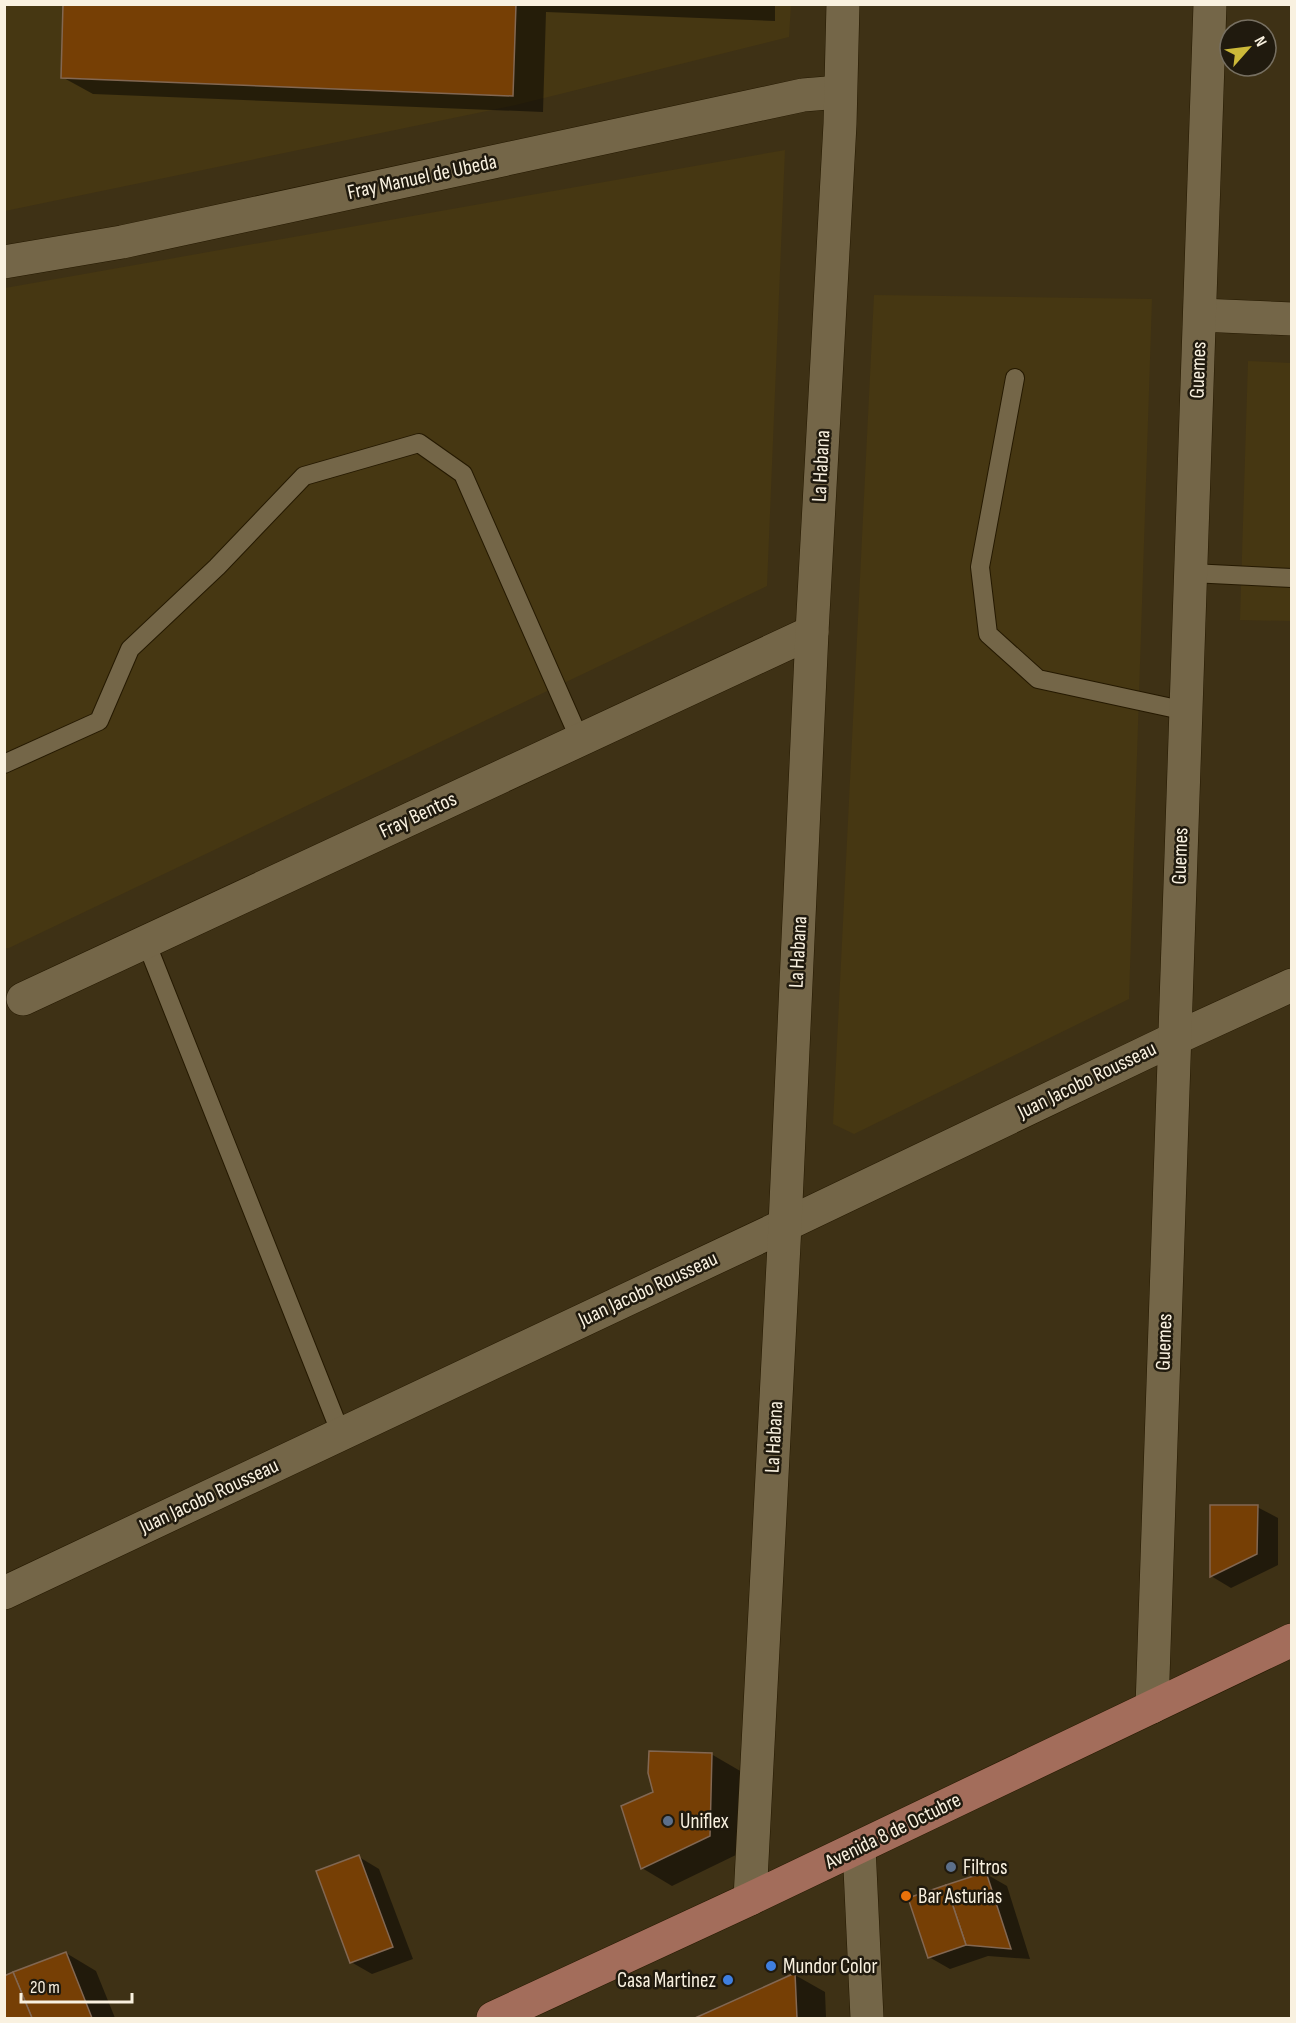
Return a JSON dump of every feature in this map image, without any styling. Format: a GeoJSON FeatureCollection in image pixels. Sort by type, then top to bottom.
{"type":"FeatureCollection","features":[{"type":"Feature","properties":{"kind":"main road","name":"Avenida 8 de Octubre"},"geometry":{"type":"LineString","coordinates":[[493,2019],[1292,1641]]}},
{"type":"Feature","properties":{"kind":"street","name":"La Habana"},"geometry":{"type":"LineString","coordinates":[[750,1899],[785,1225],[812,632],[840,135],[843,4]]}},
{"type":"Feature","properties":{"kind":"street","name":"Guemes"},"geometry":{"type":"LineString","coordinates":[[1152,1707],[1210,4]]}},
{"type":"Feature","properties":{"kind":"street","name":"Fray Manuel de Ubeda"},"geometry":{"type":"LineString","coordinates":[[4,262],[134,239],[803,95],[840,92]]}},
{"type":"Feature","properties":{"kind":"street"},"geometry":{"type":"LineString","coordinates":[[1200,315],[1292,319]]}},
{"type":"Feature","properties":{"kind":"street","name":"Fray Bentos"},"geometry":{"type":"LineString","coordinates":[[23,999],[812,632]]}},
{"type":"Feature","properties":{"kind":"street","name":"Juan Jacobo Rousseau"},"geometry":{"type":"LineString","coordinates":[[4,1593],[785,1225],[1173,1039],[1292,986]]}},
{"type":"Feature","properties":{"kind":"street"},"geometry":{"type":"LineString","coordinates":[[859,1847],[867,2019]]}},
{"type":"Feature","properties":{"kind":"lane"},"geometry":{"type":"LineString","coordinates":[[1015,378],[980,567],[988,634],[1038,679],[1186,711]]}},
{"type":"Feature","properties":{"kind":"lane"},"geometry":{"type":"LineString","coordinates":[[4,764],[99,721],[130,649],[217,567],[304,476],[419,443],[463,474],[580,740]]}},
{"type":"Feature","properties":{"kind":"lane"},"geometry":{"type":"LineString","coordinates":[[1191,573],[1292,578]]}},
{"type":"Feature","properties":{"kind":"lane"},"geometry":{"type":"LineString","coordinates":[[146,942],[341,1434]]}},
{"type":"Feature","properties":{"kind":"shaded area"},"geometry":{"type":"Polygon","coordinates":[[[5,5],[791,5],[789,37],[516,105],[5,211],[5,5]]]}},
{"type":"Feature","properties":{"kind":"shaded area"},"geometry":{"type":"Polygon","coordinates":[[[785,150],[767,586],[5,948],[5,288],[785,150]]]}},
{"type":"Feature","properties":{"kind":"shaded area"},"geometry":{"type":"Polygon","coordinates":[[[874,295],[1152,299],[1129,999],[854,1134],[833,1124],[874,295]]]}},
{"type":"Feature","properties":{"kind":"shaded area"},"geometry":{"type":"Polygon","coordinates":[[[1248,361],[1291,363],[1291,621],[1240,620],[1248,361]]]}},
{"type":"Feature","properties":{"kind":"building"},"geometry":{"type":"Polygon","coordinates":[[[63,4],[516,4],[513,96],[61,78],[63,4]]]}},
{"type":"Feature","properties":{"kind":"building"},"geometry":{"type":"Polygon","coordinates":[[[1210,1505],[1258,1505],[1257,1554],[1210,1577],[1210,1505]]]}},
{"type":"Feature","properties":{"kind":"building","name":"Uniflex"},"geometry":{"type":"Polygon","coordinates":[[[649,1751],[712,1753],[710,1836],[641,1869],[621,1806],[653,1792],[648,1773],[649,1751]]]}},
{"type":"Feature","properties":{"kind":"building"},"geometry":{"type":"Polygon","coordinates":[[[359,1855],[393,1947],[350,1963],[316,1871],[359,1855]]]}},
{"type":"Feature","properties":{"kind":"building"},"geometry":{"type":"Polygon","coordinates":[[[986,1872],[1011,1949],[966,1945],[946,1885],[986,1872]]]}},
{"type":"Feature","properties":{"kind":"building"},"geometry":{"type":"Polygon","coordinates":[[[946,1885],[966,1945],[928,1958],[908,1898],[946,1885]]]}},
{"type":"Feature","properties":{"kind":"building"},"geometry":{"type":"Polygon","coordinates":[[[66,1952],[92,2018],[32,2018],[13,1972],[66,1952]]]}},
{"type":"Feature","properties":{"kind":"building"},"geometry":{"type":"Polygon","coordinates":[[[13,1972],[32,2018],[4,2018],[4,1976],[13,1972]]]}},
{"type":"Feature","properties":{"kind":"building"},"geometry":{"type":"Polygon","coordinates":[[[795,1973],[797,2018],[695,2018],[795,1973]]]}},
{"type":"Feature","properties":{"kind":"place","name":"Uniflex"},"geometry":{"type":"Point","coordinates":[668,1821]}},
{"type":"Feature","properties":{"kind":"place","name":"Filtros"},"geometry":{"type":"Point","coordinates":[951,1867]}},
{"type":"Feature","properties":{"kind":"place","name":"Bar Asturias"},"geometry":{"type":"Point","coordinates":[906,1896]}},
{"type":"Feature","properties":{"kind":"place","name":"Mundor Color"},"geometry":{"type":"Point","coordinates":[771,1966]}},
{"type":"Feature","properties":{"kind":"place","name":"Casa Martinez"},"geometry":{"type":"Point","coordinates":[728,1980]}}]}
